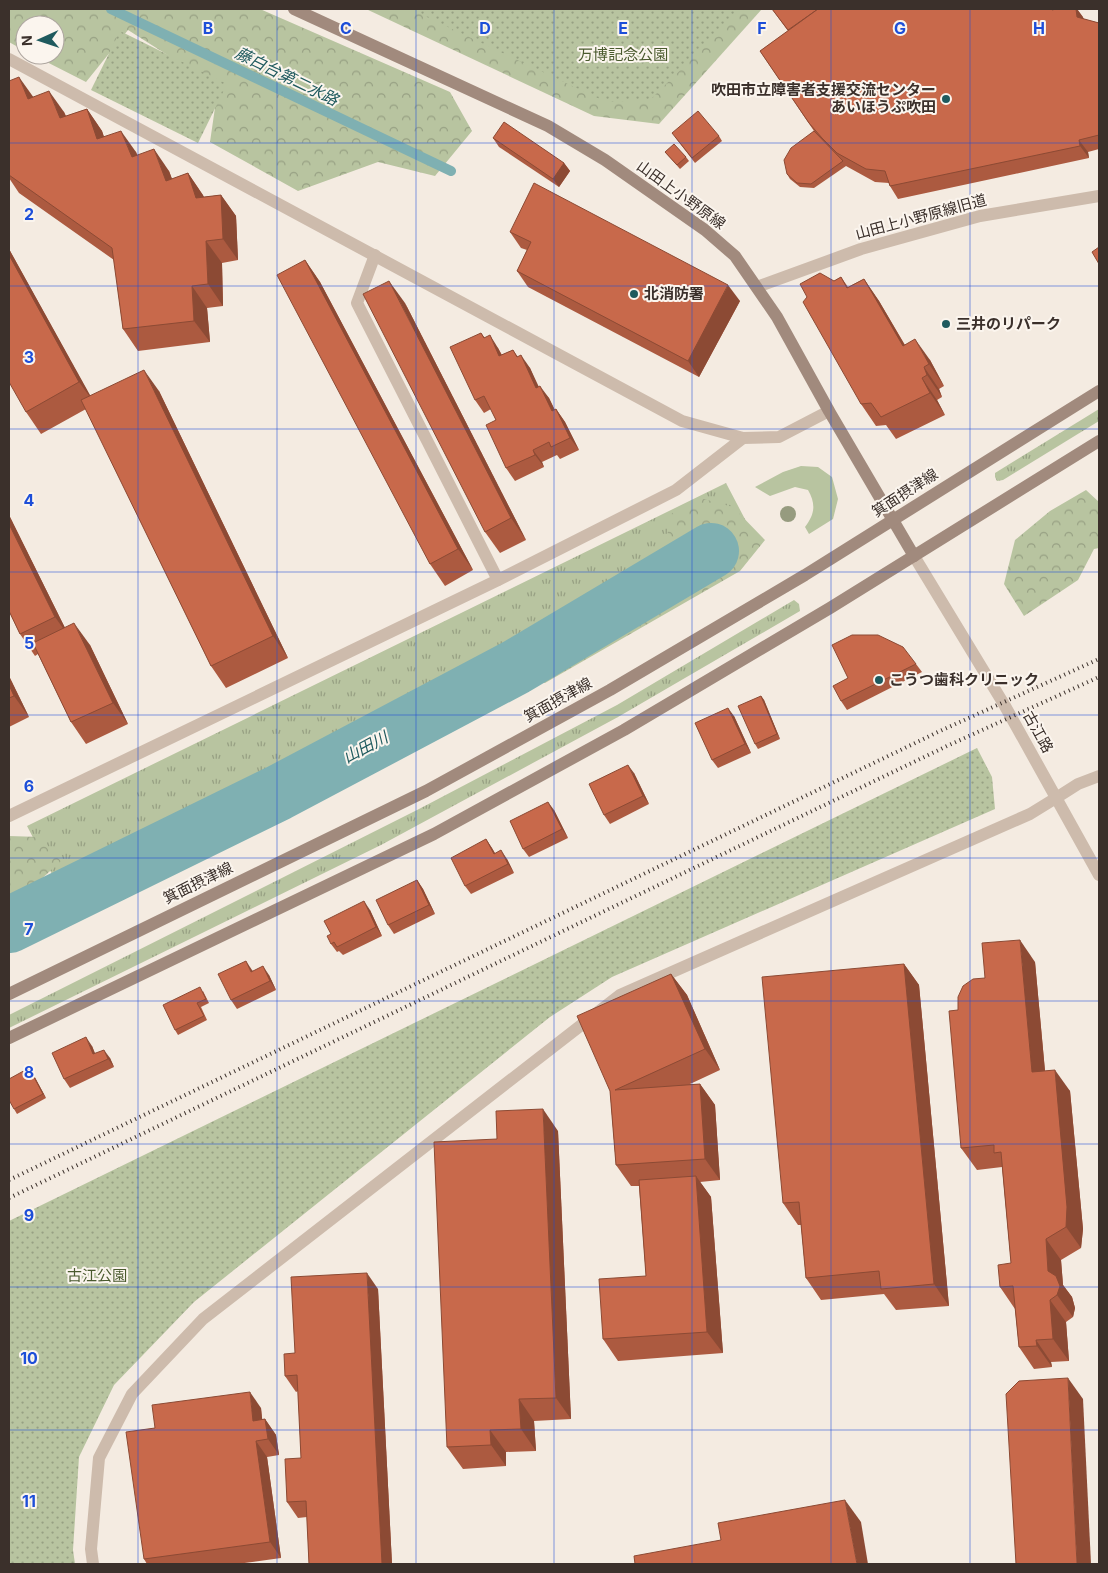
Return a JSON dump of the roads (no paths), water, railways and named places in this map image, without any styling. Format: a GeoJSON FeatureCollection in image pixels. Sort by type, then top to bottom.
{"type":"FeatureCollection","features":[{"type":"Feature","properties":{"kind":"main road","name":"山田上小野原線"},"geometry":{"type":"LineString","coordinates":[[294,9],[548,126],[605,160],[705,230],[735,256],[777,317],[828,411],[914,556]]}},
{"type":"Feature","properties":{"kind":"main road","name":"箕面摂津線"},"geometry":{"type":"LineString","coordinates":[[9,994],[426,790],[610,690],[805,575],[1099,391]]}},
{"type":"Feature","properties":{"kind":"main road"},"geometry":{"type":"LineString","coordinates":[[9,1038],[434,834],[624,730],[914,556],[1099,441]]}},
{"type":"Feature","properties":{"kind":"street"},"geometry":{"type":"LineString","coordinates":[[9,59],[682,421],[743,438],[779,437],[828,411]]}},
{"type":"Feature","properties":{"kind":"street","name":"山田上小野原線旧道"},"geometry":{"type":"LineString","coordinates":[[757,287],[861,249],[980,216],[1099,196]]}},
{"type":"Feature","properties":{"kind":"street"},"geometry":{"type":"LineString","coordinates":[[376,256],[356,303],[498,580]]}},
{"type":"Feature","properties":{"kind":"street"},"geometry":{"type":"LineString","coordinates":[[9,816],[498,580],[676,490],[743,438]]}},
{"type":"Feature","properties":{"kind":"street","name":"古江路"},"geometry":{"type":"LineString","coordinates":[[914,556],[966,640],[1099,875]]}},
{"type":"Feature","properties":{"kind":"street"},"geometry":{"type":"LineString","coordinates":[[93,1564],[91,1549],[99,1458],[132,1394],[203,1319],[620,995],[1030,814],[1078,784],[1099,776]]}},
{"type":"Feature","properties":{"kind":"waterway","name":"藤白台第二水路"},"geometry":{"type":"LineString","coordinates":[[111,9],[451,171]]}},
{"type":"Feature","properties":{"kind":"waterway","name":"山田川"},"geometry":{"type":"LineString","coordinates":[[9,925],[278,793],[516,667],[711,551]]}},
{"type":"Feature","properties":{"kind":"railway"},"geometry":{"type":"LineString","coordinates":[[9,1180],[940,731],[1099,659]]}},
{"type":"Feature","properties":{"kind":"railway"},"geometry":{"type":"LineString","coordinates":[[9,1198],[947,746],[1099,677]]}},
{"type":"Feature","properties":{"kind":"place","name":"吹田市立障害者支援交流センター あいほうぷ吹田"},"geometry":{"type":"Point","coordinates":[946,99]}},
{"type":"Feature","properties":{"kind":"place","name":"北消防署"},"geometry":{"type":"Point","coordinates":[634,294]}},
{"type":"Feature","properties":{"kind":"place","name":"三井のリパーク"},"geometry":{"type":"Point","coordinates":[946,324]}},
{"type":"Feature","properties":{"kind":"place","name":"こうつ歯科クリニック"},"geometry":{"type":"Point","coordinates":[879,680]}},
{"type":"Feature","properties":{"kind":"park label","name":"万博記念公園"},"geometry":{"type":"Point","coordinates":[623,55]}},
{"type":"Feature","properties":{"kind":"park label","name":"古江公園"},"geometry":{"type":"Point","coordinates":[97,1276]}}]}
